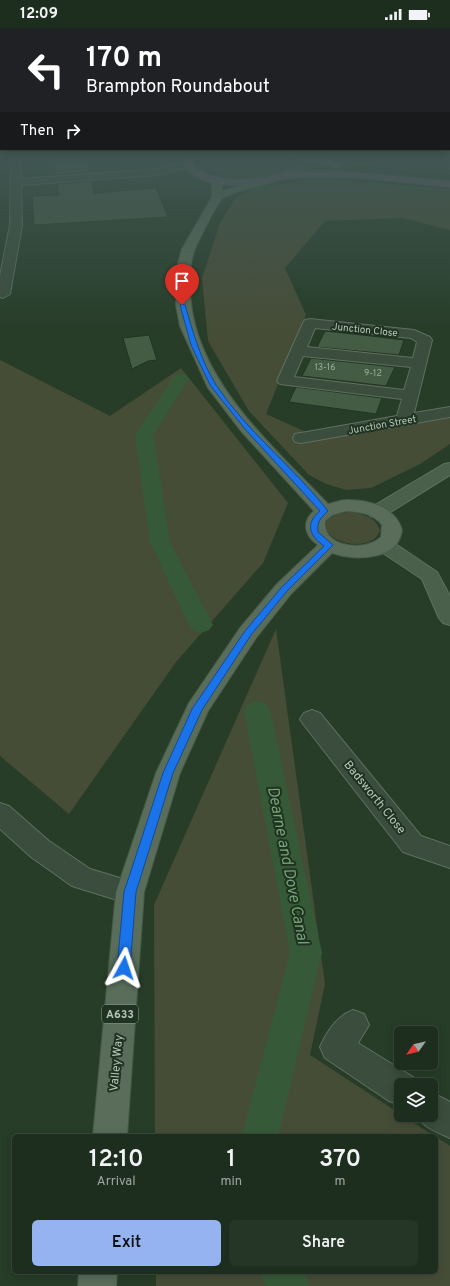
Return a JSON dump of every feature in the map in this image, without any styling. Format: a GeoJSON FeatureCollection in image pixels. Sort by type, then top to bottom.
{"type":"FeatureCollection","features":[{"type":"Feature","properties":{"kind":"main road"},"geometry":{"type":"LineString","coordinates":[[208,214],[187,252],[184,263],[182,305],[187,326],[213,385],[247,428],[324,511]]}},
{"type":"Feature","properties":{"kind":"main road"},"geometry":{"type":"LineString","coordinates":[[377,512],[450,468]]}},
{"type":"Feature","properties":{"kind":"main road"},"geometry":{"type":"LineString","coordinates":[[345,505],[367,508],[386,518],[391,524],[393,532],[390,539],[384,545],[364,551],[351,552],[329,545],[320,539],[314,532],[313,524],[317,517],[324,511],[345,505]]}},
{"type":"Feature","properties":{"kind":"main road","name":"Valley Way"},"geometry":{"type":"LineString","coordinates":[[110,1134],[130,892],[168,773],[197,709],[248,633],[284,590],[329,545]]}},
{"type":"Feature","properties":{"kind":"main road"},"geometry":{"type":"LineString","coordinates":[[384,545],[430,576],[450,618]]}},
{"type":"Feature","properties":{"kind":"main road"},"geometry":{"type":"LineString","coordinates":[[97,1286],[98,1274]]}},
{"type":"Feature","properties":{"kind":"street"},"geometry":{"type":"LineString","coordinates":[[3,294],[14,238],[15,214]]}},
{"type":"Feature","properties":{"kind":"street","name":"Junction Close"},"geometry":{"type":"LineString","coordinates":[[404,420],[425,340],[414,334],[310,323],[285,381],[410,395]]}},
{"type":"Feature","properties":{"kind":"street"},"geometry":{"type":"LineString","coordinates":[[298,351],[419,363]]}},
{"type":"Feature","properties":{"kind":"street","name":"Junction Street"},"geometry":{"type":"LineString","coordinates":[[312,439],[450,412]]}},
{"type":"Feature","properties":{"kind":"street","name":"Badsworth Close"},"geometry":{"type":"LineString","coordinates":[[312,719],[412,844],[446,857],[450,857]]}},
{"type":"Feature","properties":{"kind":"street"},"geometry":{"type":"LineString","coordinates":[[0,813],[40,849],[82,878],[130,892]]}},
{"type":"Feature","properties":{"kind":"street"},"geometry":{"type":"LineString","coordinates":[[352,1025],[336,1047],[394,1084]]}},
{"type":"Feature","properties":{"kind":"street"},"geometry":{"type":"LineString","coordinates":[[438,1113],[450,1121]]}},
{"type":"Feature","properties":{"kind":"green space"},"geometry":{"type":"Polygon","coordinates":[[[226,214],[450,214],[450,230],[403,218],[325,221],[285,268],[306,315],[266,414],[306,432],[450,408],[450,444],[420,464],[371,488],[346,490],[326,484],[309,475],[249,411],[208,341],[202,278],[220,223],[226,214]]]}},
{"type":"Feature","properties":{"kind":"green space"},"geometry":{"type":"Polygon","coordinates":[[[0,360],[110,416],[181,368],[288,503],[263,563],[176,662],[69,814],[0,756],[0,360]]]}},
{"type":"Feature","properties":{"kind":"green space"},"geometry":{"type":"Polygon","coordinates":[[[351,512],[364,515],[372,519],[380,530],[378,535],[365,543],[352,544],[341,542],[333,537],[327,531],[326,525],[328,519],[337,514],[351,512]]]}},
{"type":"Feature","properties":{"kind":"green space"},"geometry":{"type":"Polygon","coordinates":[[[276,629],[325,984],[310,1055],[394,1110],[394,1122],[413,1122],[431,1134],[155,1134],[154,905],[276,629]]]}},
{"type":"Feature","properties":{"kind":"green space"},"geometry":{"type":"Polygon","coordinates":[[[438,1138],[450,1146],[450,1286],[156,1286],[156,1274],[438,1274],[438,1138]]]}},
{"type":"Feature","properties":{"kind":"building"},"geometry":{"type":"Polygon","coordinates":[[[33,214],[167,214],[168,217],[34,225],[33,214]]]}},
{"type":"Feature","properties":{"kind":"building"},"geometry":{"type":"Polygon","coordinates":[[[325,331],[404,340],[399,355],[317,347],[325,331]]]}},
{"type":"Feature","properties":{"kind":"building"},"geometry":{"type":"Polygon","coordinates":[[[149,335],[157,360],[148,361],[132,369],[123,338],[149,335]]]}},
{"type":"Feature","properties":{"kind":"building"},"geometry":{"type":"Polygon","coordinates":[[[311,358],[395,367],[386,386],[302,376],[311,358]]]}},
{"type":"Feature","properties":{"kind":"building"},"geometry":{"type":"Polygon","coordinates":[[[296,387],[382,398],[376,414],[289,402],[296,387]]]}},
{"type":"Feature","properties":{"kind":"waterway","name":"Dearne and Dove Canal"},"geometry":{"type":"LineString","coordinates":[[181,379],[144,435],[160,542],[201,625]]}},
{"type":"Feature","properties":{"kind":"waterway","name":"Dearne and Dove Canal"},"geometry":{"type":"LineString","coordinates":[[257,710],[306,953],[261,1134]]}},
{"type":"Feature","properties":{"kind":"waterway","name":"Dearne and Dove Canal"},"geometry":{"type":"LineString","coordinates":[[281,1274],[289,1286]]}},
{"type":"Feature","properties":{"kind":"route"},"geometry":{"type":"LineString","coordinates":[[124,968],[130,892],[168,773],[197,709],[248,633],[284,590],[329,545],[320,539],[314,532],[313,524],[317,517],[324,511],[247,428],[213,385],[194,345],[187,326],[182,305]]}}]}
